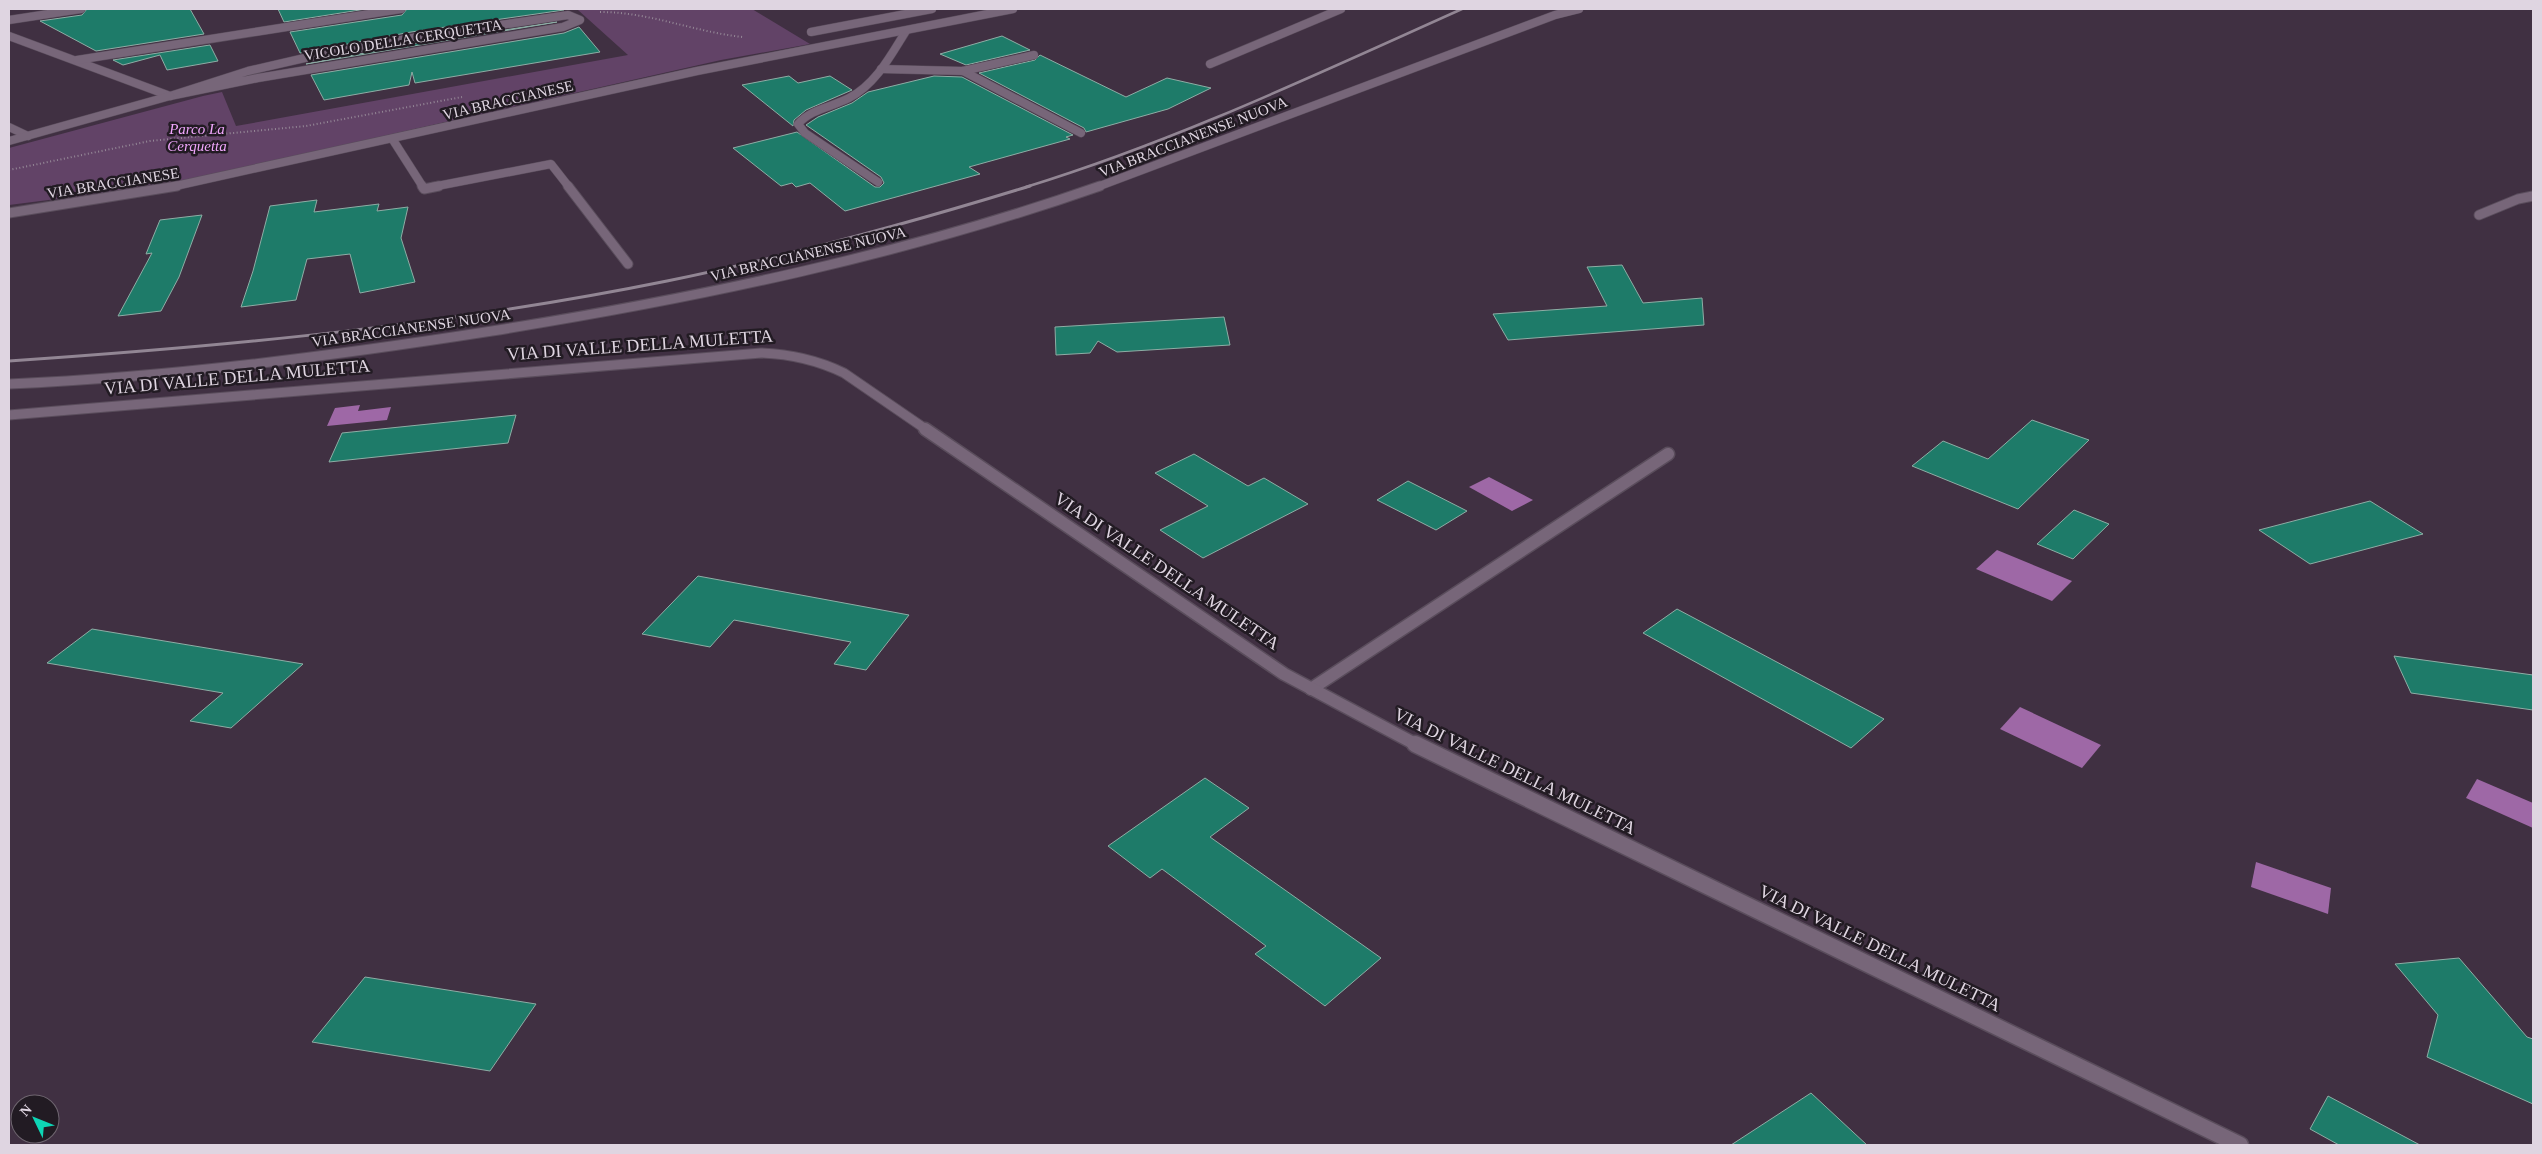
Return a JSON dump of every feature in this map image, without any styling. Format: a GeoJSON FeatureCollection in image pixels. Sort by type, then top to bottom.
{"type":"FeatureCollection","features":[{"type":"Feature","properties":{"kind":"street"},"geometry":{"type":"LineString","coordinates":[[9,20],[81,9]]}},
{"type":"Feature","properties":{"kind":"street"},"geometry":{"type":"LineString","coordinates":[[76,61],[401,9]]}},
{"type":"Feature","properties":{"kind":"street"},"geometry":{"type":"LineString","coordinates":[[811,32],[932,9]]}},
{"type":"Feature","properties":{"kind":"street","name":"VIA BRACCIANESE"},"geometry":{"type":"LineString","coordinates":[[9,213],[152,191],[393,140],[697,71],[906,32],[1013,9]]}},
{"type":"Feature","properties":{"kind":"street"},"geometry":{"type":"LineString","coordinates":[[1210,64],[1341,9]]}},
{"type":"Feature","properties":{"kind":"street","name":"VIA BRACCIANENSE NUOVA"},"geometry":{"type":"LineString","coordinates":[[9,384],[216,368],[465,336],[581,316],[831,264],[958,231],[1106,185],[1536,22],[1579,9]]}},
{"type":"Feature","properties":{"kind":"street","name":"VICOLO DELLA CERQUETTA"},"geometry":{"type":"LineString","coordinates":[[9,141],[171,96],[255,70],[316,55],[551,16],[574,16],[580,20],[577,23],[563,27],[258,78],[171,96]]}},
{"type":"Feature","properties":{"kind":"street"},"geometry":{"type":"LineString","coordinates":[[878,182],[805,132],[798,124],[805,118],[857,94],[881,69],[906,32]]}},
{"type":"Feature","properties":{"kind":"street"},"geometry":{"type":"LineString","coordinates":[[9,36],[171,96]]}},
{"type":"Feature","properties":{"kind":"street"},"geometry":{"type":"LineString","coordinates":[[881,69],[963,71],[1034,55]]}},
{"type":"Feature","properties":{"kind":"street"},"geometry":{"type":"LineString","coordinates":[[963,71],[1081,133]]}},
{"type":"Feature","properties":{"kind":"street"},"geometry":{"type":"LineString","coordinates":[[9,127],[28,136]]}},
{"type":"Feature","properties":{"kind":"street"},"geometry":{"type":"LineString","coordinates":[[393,140],[424,189],[551,164],[628,264]]}},
{"type":"Feature","properties":{"kind":"street"},"geometry":{"type":"LineString","coordinates":[[2480,214],[2518,199],[2533,196]]}},
{"type":"Feature","properties":{"kind":"street","name":"VIA DI VALLE DELLA MULETTA"},"geometry":{"type":"LineString","coordinates":[[9,415],[732,354],[774,353],[813,359],[844,373],[1284,674],[1311,689],[1427,750],[2240,1145]]}},
{"type":"Feature","properties":{"kind":"street"},"geometry":{"type":"LineString","coordinates":[[1311,689],[1668,454]]}},
{"type":"Feature","properties":{"kind":"path"},"geometry":{"type":"LineString","coordinates":[[574,16],[598,12],[632,12],[738,37],[746,37]]}},
{"type":"Feature","properties":{"kind":"path"},"geometry":{"type":"LineString","coordinates":[[730,40],[738,37]]}},
{"type":"Feature","properties":{"kind":"path"},"geometry":{"type":"LineString","coordinates":[[9,170],[150,141],[306,126],[463,97]]}},
{"type":"Feature","properties":{"kind":"green space","name":"Parco La Cerquetta"},"geometry":{"type":"Polygon","coordinates":[[[752,9],[810,44],[721,60],[166,185],[9,205],[9,148],[203,96],[222,92],[236,126],[628,55],[578,10],[752,9]]]}},
{"type":"Feature","properties":{"kind":"shaded area"},"geometry":{"type":"Polygon","coordinates":[[[360,405],[358,411],[391,407],[387,420],[327,426],[335,408],[360,405]]]}},
{"type":"Feature","properties":{"kind":"shaded area"},"geometry":{"type":"Polygon","coordinates":[[[1489,477],[1533,500],[1512,511],[1469,487],[1489,477]]]}},
{"type":"Feature","properties":{"kind":"shaded area"},"geometry":{"type":"Polygon","coordinates":[[[1997,550],[2072,581],[2052,601],[1976,569],[1997,550]]]}},
{"type":"Feature","properties":{"kind":"shaded area"},"geometry":{"type":"Polygon","coordinates":[[[2020,707],[2101,745],[2082,768],[2000,729],[2020,707]]]}},
{"type":"Feature","properties":{"kind":"shaded area"},"geometry":{"type":"Polygon","coordinates":[[[2477,779],[2533,803],[2533,828],[2466,798],[2477,779]]]}},
{"type":"Feature","properties":{"kind":"shaded area"},"geometry":{"type":"Polygon","coordinates":[[[2256,862],[2331,888],[2328,914],[2251,887],[2256,862]]]}},
{"type":"Feature","properties":{"kind":"building"},"geometry":{"type":"Polygon","coordinates":[[[87,9],[190,9],[204,34],[96,51],[40,21],[82,15],[87,9]]]}},
{"type":"Feature","properties":{"kind":"building"},"geometry":{"type":"Polygon","coordinates":[[[278,9],[366,9],[284,22],[278,9]]]}},
{"type":"Feature","properties":{"kind":"building"},"geometry":{"type":"Polygon","coordinates":[[[407,9],[564,10],[411,32],[300,53],[290,32],[402,15],[407,9]]]}},
{"type":"Feature","properties":{"kind":"building"},"geometry":{"type":"Polygon","coordinates":[[[557,22],[306,64],[413,44],[557,22]]]}},
{"type":"Feature","properties":{"kind":"building"},"geometry":{"type":"Polygon","coordinates":[[[579,27],[600,52],[415,83],[412,72],[409,85],[324,100],[311,75],[564,33],[579,27]]]}},
{"type":"Feature","properties":{"kind":"building"},"geometry":{"type":"Polygon","coordinates":[[[1002,36],[1030,50],[966,65],[940,54],[1002,36]]]}},
{"type":"Feature","properties":{"kind":"building"},"geometry":{"type":"Polygon","coordinates":[[[210,45],[218,61],[167,70],[160,55],[123,65],[113,60],[210,45]]]}},
{"type":"Feature","properties":{"kind":"building"},"geometry":{"type":"Polygon","coordinates":[[[1040,55],[1126,97],[1167,78],[1211,88],[1168,109],[1086,132],[1084,128],[979,73],[1035,60],[1040,55]]]}},
{"type":"Feature","properties":{"kind":"building"},"geometry":{"type":"Polygon","coordinates":[[[789,76],[798,83],[830,76],[852,90],[806,110],[794,120],[793,126],[742,85],[789,76]]]}},
{"type":"Feature","properties":{"kind":"building"},"geometry":{"type":"Polygon","coordinates":[[[934,76],[962,77],[1073,135],[1066,137],[1070,139],[969,167],[980,174],[845,211],[810,183],[796,187],[792,183],[781,186],[733,148],[797,132],[875,187],[880,187],[884,183],[881,177],[806,125],[818,117],[852,103],[868,92],[934,76]]]}},
{"type":"Feature","properties":{"kind":"building"},"geometry":{"type":"Polygon","coordinates":[[[317,200],[314,212],[379,204],[377,211],[408,207],[401,238],[415,282],[360,293],[350,254],[307,259],[296,300],[241,307],[253,271],[270,206],[317,200]]]}},
{"type":"Feature","properties":{"kind":"building"},"geometry":{"type":"Polygon","coordinates":[[[202,215],[179,277],[161,311],[118,316],[152,253],[146,254],[160,220],[202,215]]]}},
{"type":"Feature","properties":{"kind":"building"},"geometry":{"type":"Polygon","coordinates":[[[1622,265],[1643,303],[1702,298],[1704,325],[1508,340],[1493,314],[1607,306],[1587,267],[1622,265]]]}},
{"type":"Feature","properties":{"kind":"building"},"geometry":{"type":"Polygon","coordinates":[[[1224,317],[1230,345],[1117,352],[1098,341],[1090,353],[1056,355],[1055,327],[1224,317]]]}},
{"type":"Feature","properties":{"kind":"building"},"geometry":{"type":"Polygon","coordinates":[[[516,415],[508,443],[329,462],[342,433],[516,415]]]}},
{"type":"Feature","properties":{"kind":"building"},"geometry":{"type":"Polygon","coordinates":[[[2032,420],[2089,440],[2018,509],[1912,466],[1943,441],[1988,459],[2032,420]]]}},
{"type":"Feature","properties":{"kind":"building"},"geometry":{"type":"Polygon","coordinates":[[[1194,454],[1248,486],[1264,478],[1308,504],[1203,558],[1160,530],[1208,506],[1155,473],[1194,454]]]}},
{"type":"Feature","properties":{"kind":"building"},"geometry":{"type":"Polygon","coordinates":[[[1408,481],[1467,511],[1436,530],[1377,500],[1408,481]]]}},
{"type":"Feature","properties":{"kind":"building"},"geometry":{"type":"Polygon","coordinates":[[[2370,501],[2423,534],[2310,564],[2259,530],[2370,501]]]}},
{"type":"Feature","properties":{"kind":"building"},"geometry":{"type":"Polygon","coordinates":[[[2074,510],[2109,524],[2073,559],[2037,544],[2074,510]]]}},
{"type":"Feature","properties":{"kind":"building"},"geometry":{"type":"Polygon","coordinates":[[[698,576],[909,615],[866,670],[834,664],[851,642],[734,620],[710,647],[642,634],[698,576]]]}},
{"type":"Feature","properties":{"kind":"building"},"geometry":{"type":"Polygon","coordinates":[[[1677,609],[1884,719],[1851,748],[1643,633],[1677,609]]]}},
{"type":"Feature","properties":{"kind":"building"},"geometry":{"type":"Polygon","coordinates":[[[92,629],[303,664],[231,728],[190,721],[223,693],[47,663],[92,629]]]}},
{"type":"Feature","properties":{"kind":"building"},"geometry":{"type":"Polygon","coordinates":[[[2394,656],[2533,675],[2533,710],[2411,693],[2394,656]]]}},
{"type":"Feature","properties":{"kind":"building"},"geometry":{"type":"Polygon","coordinates":[[[1205,778],[1249,808],[1210,837],[1381,958],[1325,1006],[1255,954],[1266,946],[1162,869],[1150,878],[1108,846],[1205,778]]]}},
{"type":"Feature","properties":{"kind":"building"},"geometry":{"type":"Polygon","coordinates":[[[2459,958],[2527,1037],[2533,1039],[2533,1104],[2427,1057],[2438,1015],[2395,964],[2459,958]]]}},
{"type":"Feature","properties":{"kind":"building"},"geometry":{"type":"Polygon","coordinates":[[[365,977],[536,1004],[490,1071],[312,1042],[365,977]]]}},
{"type":"Feature","properties":{"kind":"building"},"geometry":{"type":"Polygon","coordinates":[[[1811,1093],[1867,1145],[1731,1145],[1811,1093]]]}},
{"type":"Feature","properties":{"kind":"building"},"geometry":{"type":"Polygon","coordinates":[[[2328,1096],[2420,1145],[2339,1145],[2310,1129],[2328,1096]]]}},
{"type":"Feature","properties":{"kind":"railway"},"geometry":{"type":"LineString","coordinates":[[1026,187],[1137,149],[1247,105],[1462,9]]}},
{"type":"Feature","properties":{"kind":"railway"},"geometry":{"type":"LineString","coordinates":[[9,361],[257,341],[422,322],[504,310],[667,281],[804,250],[895,226],[1030,186]]}}]}
